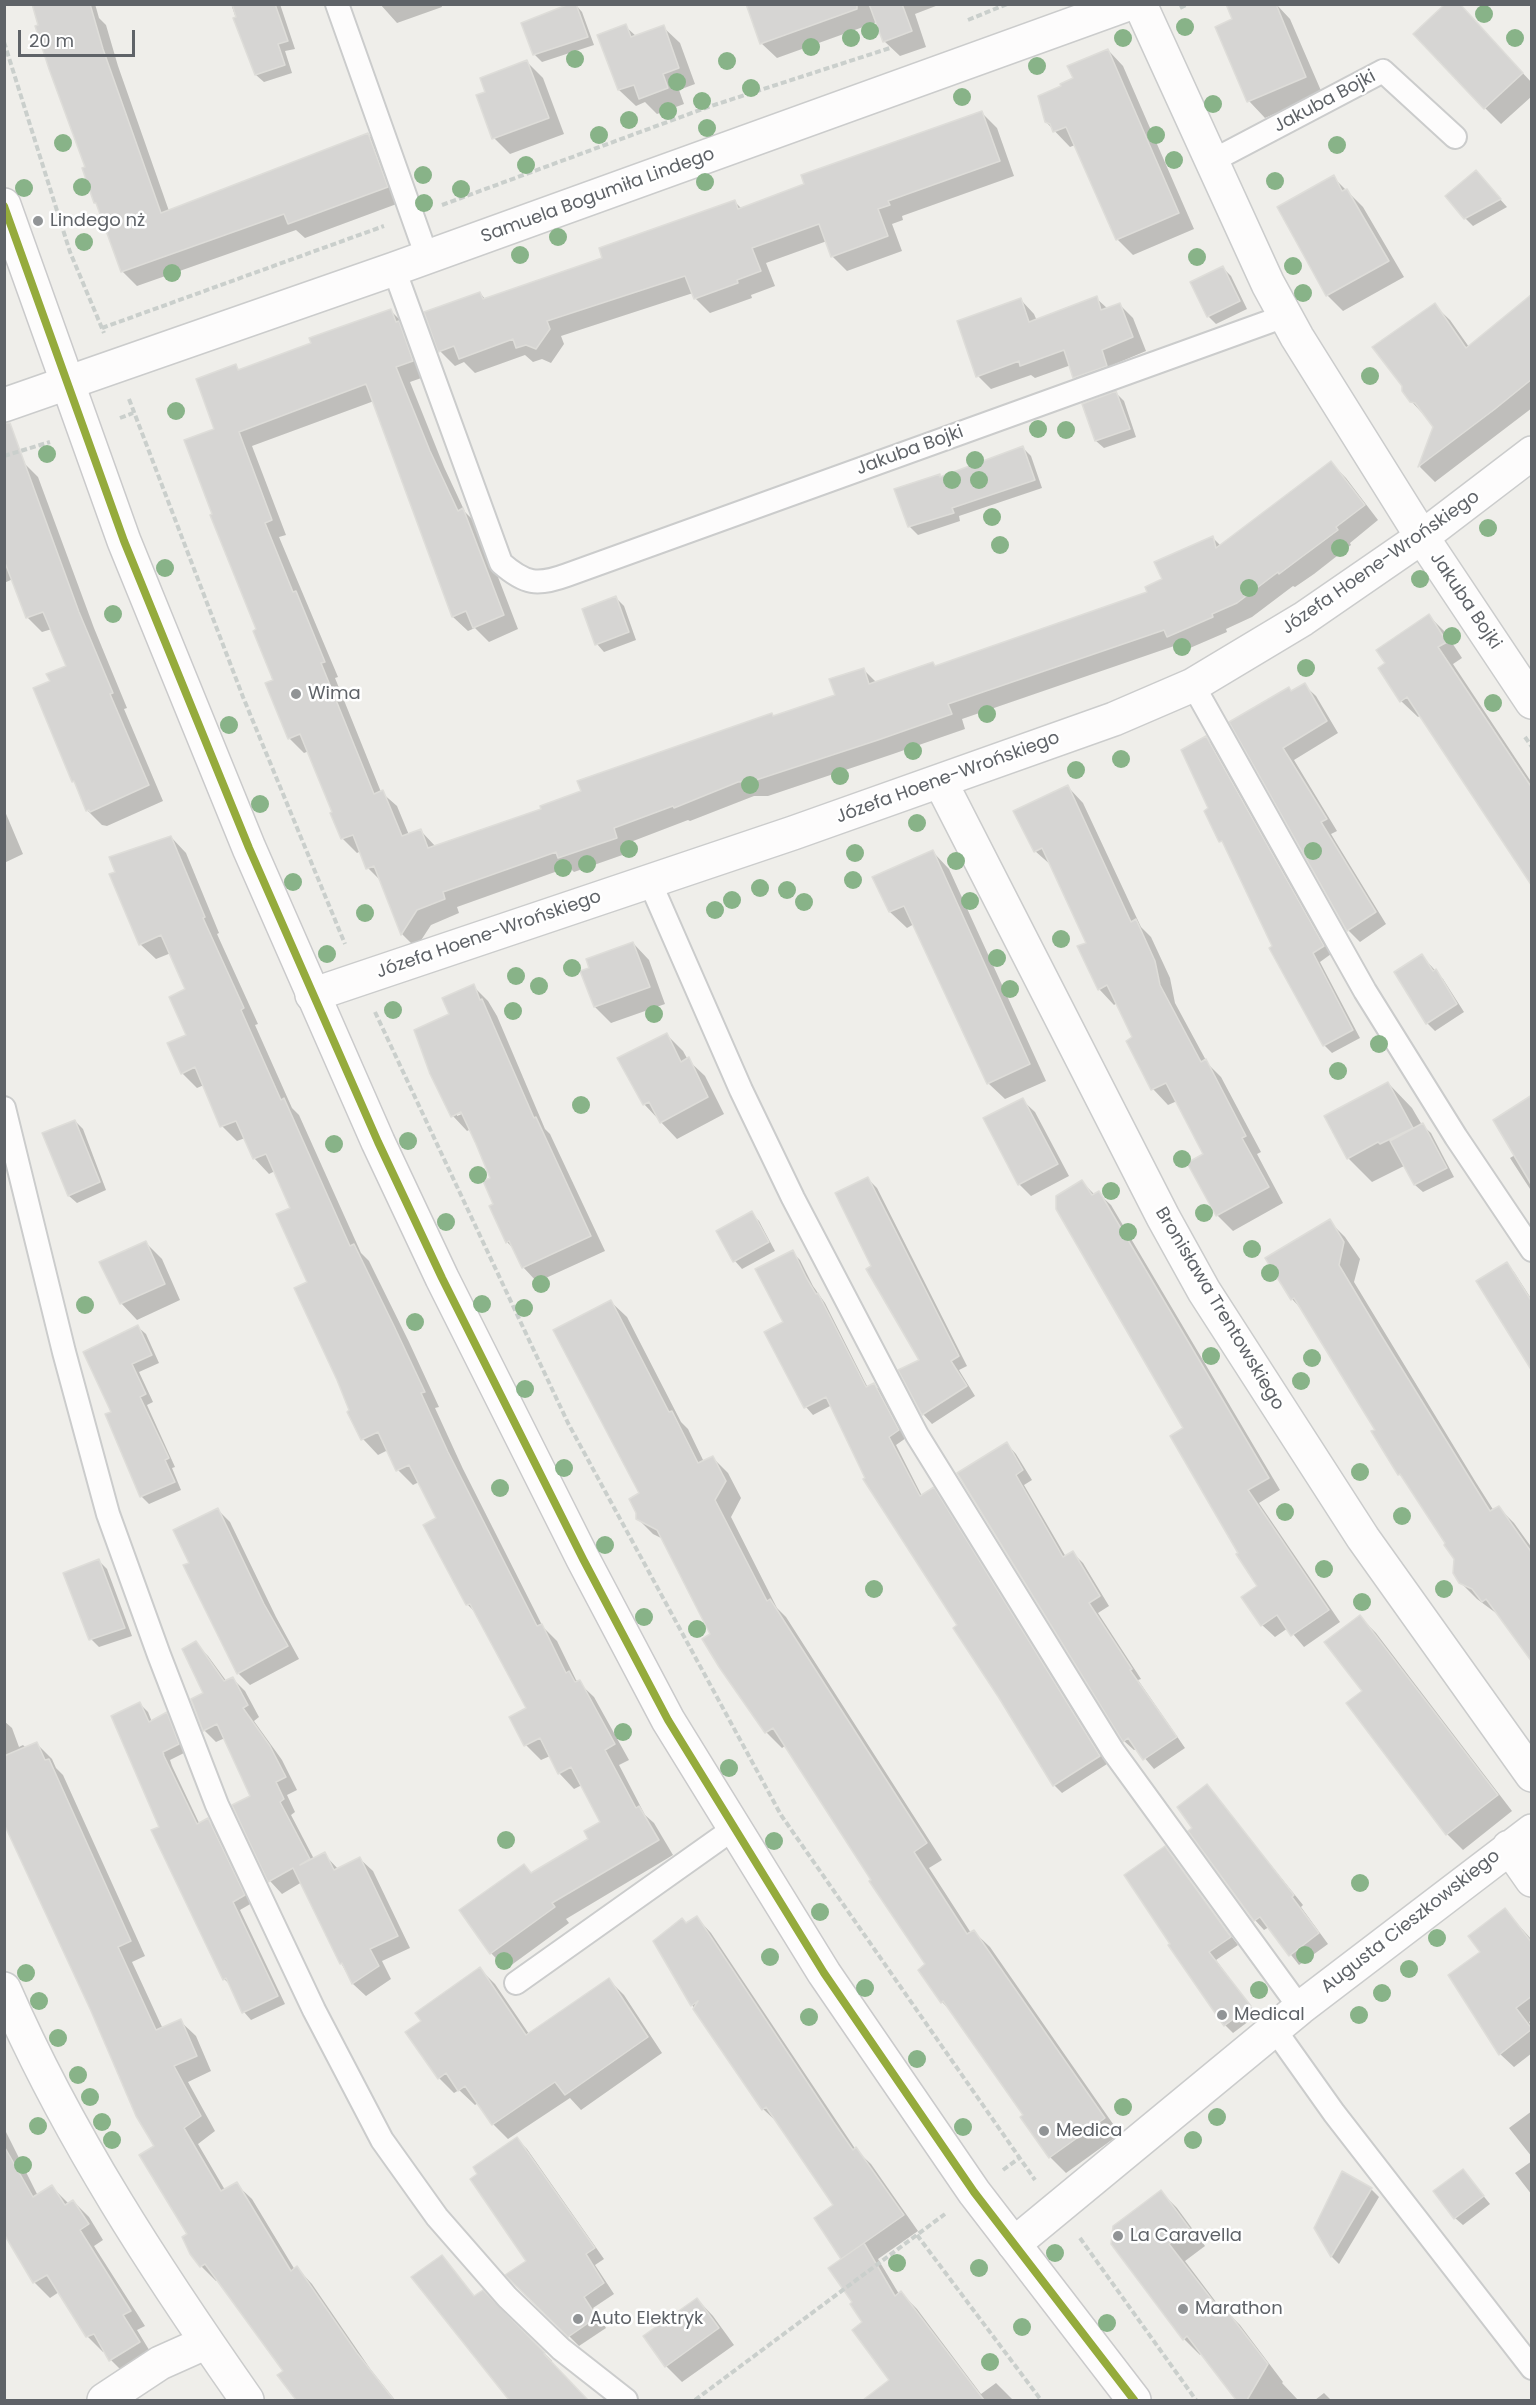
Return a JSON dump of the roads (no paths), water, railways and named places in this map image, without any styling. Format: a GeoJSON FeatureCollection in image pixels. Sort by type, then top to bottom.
{"type":"FeatureCollection","features":[{"type":"Feature","properties":{"kind":"street","name":"Samuela Bogumiła Lindego"},"geometry":{"type":"LineString","coordinates":[[4,405],[394,269],[1128,4]]}},
{"type":"Feature","properties":{"kind":"street","name":"Jakuba Bojki"},"geometry":{"type":"LineString","coordinates":[[1140,4],[1268,284],[1285,316],[1422,537],[1532,702]]}},
{"type":"Feature","properties":{"kind":"street"},"geometry":{"type":"LineString","coordinates":[[4,205],[123,541],[312,995],[442,1278],[583,1559],[668,1720],[733,1829],[830,1982],[974,2192],[1134,2400]]}},
{"type":"Feature","properties":{"kind":"street","name":"Józefa Hoene-Wrońskiego"},"geometry":{"type":"LineString","coordinates":[[312,995],[940,782],[1114,719],[1193,685],[1303,619],[1422,537],[1532,453]]}},
{"type":"Feature","properties":{"kind":"street","name":"Bronisława Trentowskiego"},"geometry":{"type":"LineString","coordinates":[[940,782],[1162,1217],[1204,1291],[1363,1538],[1532,1776]]}},
{"type":"Feature","properties":{"kind":"street"},"geometry":{"type":"LineString","coordinates":[[1520,1839],[1532,1880]]}},
{"type":"Feature","properties":{"kind":"street","name":"Augusta Cieszkowskiego"},"geometry":{"type":"LineString","coordinates":[[1014,2244],[1300,2008],[1520,1839]]}},
{"type":"Feature","properties":{"kind":"street"},"geometry":{"type":"LineString","coordinates":[[4,1989],[44,2072],[119,2207],[207,2342],[248,2400]]}},
{"type":"Feature","properties":{"kind":"street"},"geometry":{"type":"LineString","coordinates":[[104,2400],[160,2363],[207,2342]]}},
{"type":"Feature","properties":{"kind":"lane"},"geometry":{"type":"LineString","coordinates":[[337,4],[427,257]]}},
{"type":"Feature","properties":{"kind":"lane","name":"Jakuba Bojki"},"geometry":{"type":"LineString","coordinates":[[1212,161],[1383,71],[1455,137]]}},
{"type":"Feature","properties":{"kind":"lane","name":"Jakuba Bojki"},"geometry":{"type":"LineString","coordinates":[[394,269],[501,563],[517,577],[535,582],[550,581],[567,575],[1285,316]]}},
{"type":"Feature","properties":{"kind":"lane"},"geometry":{"type":"LineString","coordinates":[[1193,685],[1365,991],[1456,1137],[1532,1250]]}},
{"type":"Feature","properties":{"kind":"lane"},"geometry":{"type":"LineString","coordinates":[[649,880],[741,1090],[787,1187],[917,1435],[1113,1751],[1300,2008]]}},
{"type":"Feature","properties":{"kind":"lane"},"geometry":{"type":"LineString","coordinates":[[4,1108],[64,1352],[108,1514],[217,1805],[314,2010],[382,2140],[437,2217],[507,2297],[561,2349],[626,2400]]}},
{"type":"Feature","properties":{"kind":"lane"},"geometry":{"type":"LineString","coordinates":[[516,1983],[733,1829]]}},
{"type":"Feature","properties":{"kind":"lane"},"geometry":{"type":"LineString","coordinates":[[1275,2030],[1335,2113],[1532,2368]]}},
{"type":"Feature","properties":{"kind":"place","name":"Lindego nż"},"geometry":{"type":"Point","coordinates":[38,221]}},
{"type":"Feature","properties":{"kind":"place","name":"Wima"},"geometry":{"type":"Point","coordinates":[296,694]}},
{"type":"Feature","properties":{"kind":"place","name":"Medical"},"geometry":{"type":"Point","coordinates":[1222,2015]}},
{"type":"Feature","properties":{"kind":"place","name":"Medica"},"geometry":{"type":"Point","coordinates":[1044,2131]}},
{"type":"Feature","properties":{"kind":"place","name":"La Caravella"},"geometry":{"type":"Point","coordinates":[1118,2236]}},
{"type":"Feature","properties":{"kind":"place","name":"Marathon"},"geometry":{"type":"Point","coordinates":[1183,2309]}},
{"type":"Feature","properties":{"kind":"place","name":"Auto Elektryk"},"geometry":{"type":"Point","coordinates":[578,2319]}}]}
